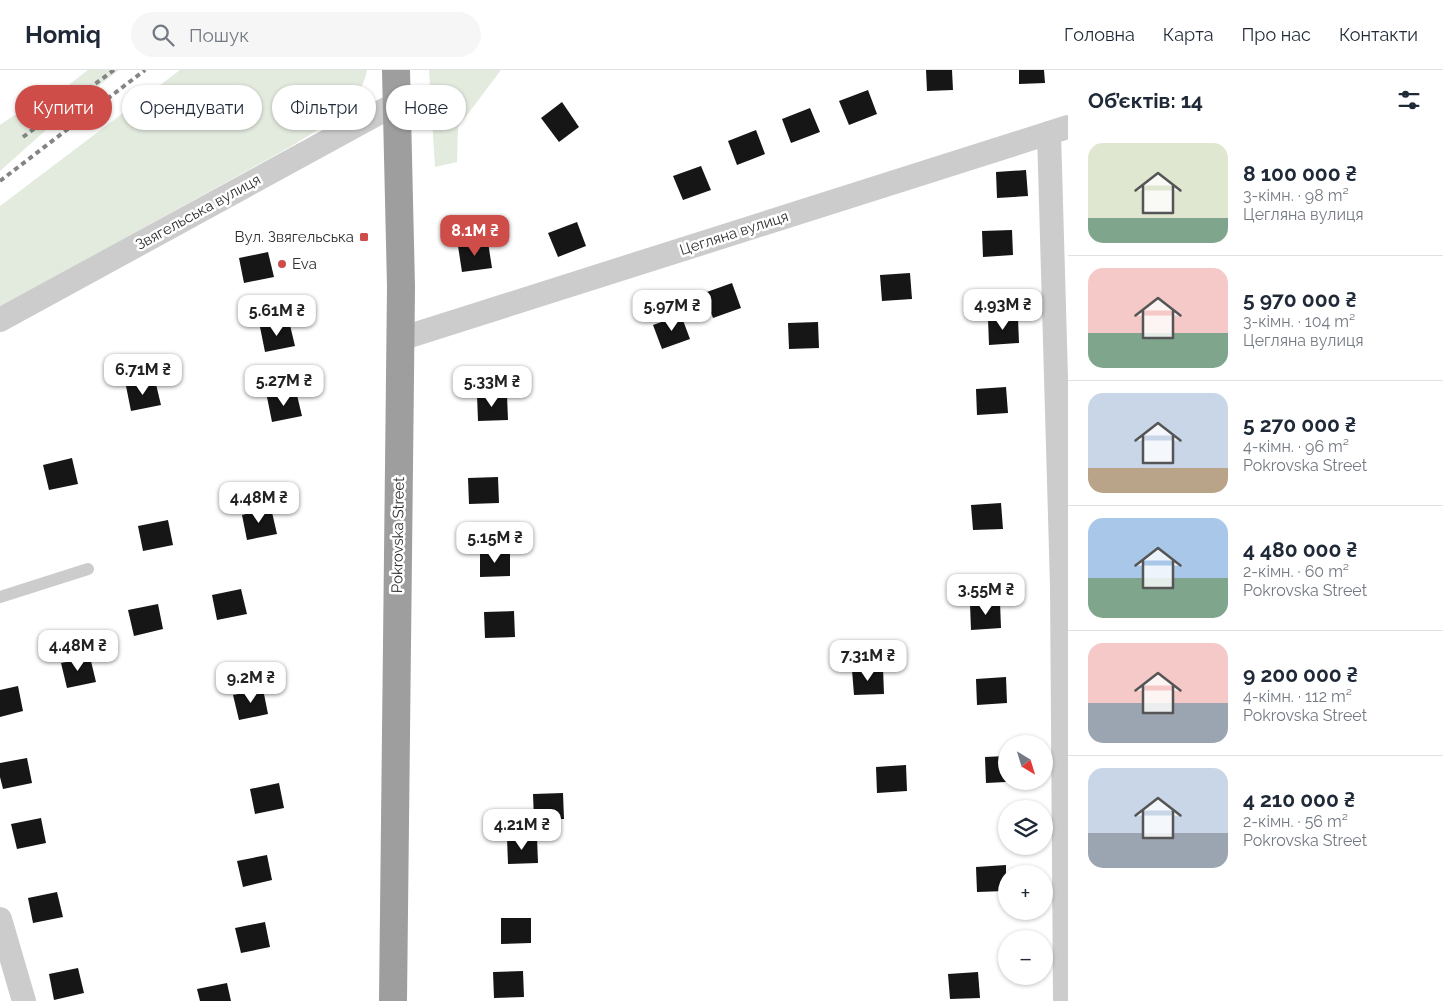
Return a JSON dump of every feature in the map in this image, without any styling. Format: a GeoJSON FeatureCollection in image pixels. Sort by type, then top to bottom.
{"type":"FeatureCollection","features":[{"type":"Feature","properties":{"kind":"highway","name":"Pokrovska Street"},"geometry":{"type":"LineString","coordinates":[[396,70],[396,85]]}},
{"type":"Feature","properties":{"kind":"highway","name":"Pokrovska Street"},"geometry":{"type":"LineString","coordinates":[[393,1001],[401,287],[398,130]]}},
{"type":"Feature","properties":{"kind":"street","name":"Звягельська вулиця"},"geometry":{"type":"LineString","coordinates":[[0,320],[386,109]]}},
{"type":"Feature","properties":{"kind":"street","name":"Цегляна вулиця"},"geometry":{"type":"LineString","coordinates":[[400,339],[1058,130]]}},
{"type":"Feature","properties":{"kind":"street"},"geometry":{"type":"LineString","coordinates":[[1058,130],[1065,1001]]}},
{"type":"Feature","properties":{"kind":"street"},"geometry":{"type":"LineString","coordinates":[[0,919],[24,1001]]}},
{"type":"Feature","properties":{"kind":"lane"},"geometry":{"type":"LineString","coordinates":[[0,597],[88,569]]}},
{"type":"Feature","properties":{"kind":"shaded area"},"geometry":{"type":"Polygon","coordinates":[[[88,70],[119,70],[100,85],[69,85],[88,70]]]}},
{"type":"Feature","properties":{"kind":"shaded area"},"geometry":{"type":"Polygon","coordinates":[[[180,70],[367,70],[362,85],[272,85],[272,130],[317,130],[0,307],[0,206],[101,130],[112,130],[112,121],[122,114],[122,130],[262,130],[262,85],[160,85],[180,70]]]}},
{"type":"Feature","properties":{"kind":"shaded area"},"geometry":{"type":"Polygon","coordinates":[[[429,70],[501,70],[466,116],[466,85],[430,85],[429,70]]]}},
{"type":"Feature","properties":{"kind":"shaded area"},"geometry":{"type":"Polygon","coordinates":[[[15,115],[15,130],[46,130],[0,171],[0,125],[15,115]]]}},
{"type":"Feature","properties":{"kind":"shaded area"},"geometry":{"type":"Polygon","coordinates":[[[433,130],[458,130],[457,162],[435,167],[433,130]]]}},
{"type":"Feature","properties":{"kind":"building"},"geometry":{"type":"Polygon","coordinates":[[[926,70],[952,70],[953,90],[927,91],[926,70]]]}},
{"type":"Feature","properties":{"kind":"building"},"geometry":{"type":"Polygon","coordinates":[[[1019,70],[1044,70],[1045,83],[1019,84],[1019,70]]]}},
{"type":"Feature","properties":{"kind":"building"},"geometry":{"type":"Polygon","coordinates":[[[868,90],[877,114],[849,125],[839,101],[868,90]]]}},
{"type":"Feature","properties":{"kind":"building"},"geometry":{"type":"Polygon","coordinates":[[[562,102],[579,127],[559,142],[541,118],[562,102]]]}},
{"type":"Feature","properties":{"kind":"building"},"geometry":{"type":"Polygon","coordinates":[[[810,108],[820,132],[791,143],[782,119],[810,108]]]}},
{"type":"Feature","properties":{"kind":"building"},"geometry":{"type":"Polygon","coordinates":[[[756,130],[765,154],[737,165],[728,141],[756,130]]]}},
{"type":"Feature","properties":{"kind":"building"},"geometry":{"type":"Polygon","coordinates":[[[701,166],[711,190],[683,200],[673,176],[701,166]]]}},
{"type":"Feature","properties":{"kind":"building"},"geometry":{"type":"Polygon","coordinates":[[[1026,170],[1028,196],[997,198],[996,172],[1026,170]]]}},
{"type":"Feature","properties":{"kind":"building"},"geometry":{"type":"Polygon","coordinates":[[[577,222],[586,246],[558,257],[548,233],[577,222]]]}},
{"type":"Feature","properties":{"kind":"building"},"geometry":{"type":"Polygon","coordinates":[[[1012,230],[1013,255],[983,257],[982,231],[1012,230]]]}},
{"type":"Feature","properties":{"kind":"building"},"geometry":{"type":"Polygon","coordinates":[[[488,242],[492,268],[462,272],[458,246],[488,242]]]}},
{"type":"Feature","properties":{"kind":"building"},"geometry":{"type":"Polygon","coordinates":[[[268,252],[274,277],[244,283],[239,258],[268,252]]]}},
{"type":"Feature","properties":{"kind":"building"},"geometry":{"type":"Polygon","coordinates":[[[910,273],[912,299],[882,301],[880,275],[910,273]]]}},
{"type":"Feature","properties":{"kind":"building"},"geometry":{"type":"Polygon","coordinates":[[[732,283],[741,308],[713,318],[704,293],[732,283]]]}},
{"type":"Feature","properties":{"kind":"building"},"geometry":{"type":"Polygon","coordinates":[[[681,315],[690,339],[662,349],[653,325],[681,315]]]}},
{"type":"Feature","properties":{"kind":"building"},"geometry":{"type":"Polygon","coordinates":[[[1018,318],[1019,343],[989,345],[988,319],[1018,318]]]}},
{"type":"Feature","properties":{"kind":"building"},"geometry":{"type":"Polygon","coordinates":[[[289,321],[295,346],[265,352],[260,327],[289,321]]]}},
{"type":"Feature","properties":{"kind":"building"},"geometry":{"type":"Polygon","coordinates":[[[818,322],[819,348],[789,349],[788,323],[818,322]]]}},
{"type":"Feature","properties":{"kind":"building"},"geometry":{"type":"Polygon","coordinates":[[[155,380],[161,405],[131,411],[126,386],[155,380]]]}},
{"type":"Feature","properties":{"kind":"building"},"geometry":{"type":"Polygon","coordinates":[[[1006,387],[1008,413],[977,415],[976,389],[1006,387]]]}},
{"type":"Feature","properties":{"kind":"building"},"geometry":{"type":"Polygon","coordinates":[[[296,391],[302,416],[272,422],[267,397],[296,391]]]}},
{"type":"Feature","properties":{"kind":"building"},"geometry":{"type":"Polygon","coordinates":[[[477,395],[507,395],[508,420],[478,421],[477,395]]]}},
{"type":"Feature","properties":{"kind":"building"},"geometry":{"type":"Polygon","coordinates":[[[72,458],[78,484],[49,490],[43,465],[72,458]]]}},
{"type":"Feature","properties":{"kind":"building"},"geometry":{"type":"Polygon","coordinates":[[[498,477],[499,503],[469,504],[468,478],[498,477]]]}},
{"type":"Feature","properties":{"kind":"building"},"geometry":{"type":"Polygon","coordinates":[[[1001,503],[1003,529],[973,530],[971,505],[1001,503]]]}},
{"type":"Feature","properties":{"kind":"building"},"geometry":{"type":"Polygon","coordinates":[[[271,508],[277,534],[247,540],[242,515],[271,508]]]}},
{"type":"Feature","properties":{"kind":"building"},"geometry":{"type":"Polygon","coordinates":[[[168,520],[173,545],[143,551],[138,526],[168,520]]]}},
{"type":"Feature","properties":{"kind":"building"},"geometry":{"type":"Polygon","coordinates":[[[510,550],[510,576],[480,577],[480,551],[510,550]]]}},
{"type":"Feature","properties":{"kind":"building"},"geometry":{"type":"Polygon","coordinates":[[[241,589],[247,614],[217,620],[212,595],[241,589]]]}},
{"type":"Feature","properties":{"kind":"building"},"geometry":{"type":"Polygon","coordinates":[[[1000,602],[1001,628],[971,630],[970,604],[1000,602]]]}},
{"type":"Feature","properties":{"kind":"building"},"geometry":{"type":"Polygon","coordinates":[[[158,604],[163,629],[134,636],[128,610],[158,604]]]}},
{"type":"Feature","properties":{"kind":"building"},"geometry":{"type":"Polygon","coordinates":[[[514,611],[515,637],[485,638],[484,612],[514,611]]]}},
{"type":"Feature","properties":{"kind":"building"},"geometry":{"type":"Polygon","coordinates":[[[90,657],[96,682],[67,688],[61,663],[90,657]]]}},
{"type":"Feature","properties":{"kind":"building"},"geometry":{"type":"Polygon","coordinates":[[[883,668],[884,694],[854,695],[852,670],[883,668]]]}},
{"type":"Feature","properties":{"kind":"building"},"geometry":{"type":"Polygon","coordinates":[[[1006,677],[1007,703],[977,705],[976,679],[1006,677]]]}},
{"type":"Feature","properties":{"kind":"building"},"geometry":{"type":"Polygon","coordinates":[[[18,686],[23,711],[0,717],[0,690],[18,686]]]}},
{"type":"Feature","properties":{"kind":"building"},"geometry":{"type":"Polygon","coordinates":[[[263,689],[268,714],[239,720],[233,695],[263,689]]]}},
{"type":"Feature","properties":{"kind":"building"},"geometry":{"type":"Polygon","coordinates":[[[998,756],[998,782],[986,783],[985,757],[998,756]]]}},
{"type":"Feature","properties":{"kind":"building"},"geometry":{"type":"Polygon","coordinates":[[[27,758],[32,783],[3,789],[0,777],[0,763],[27,758]]]}},
{"type":"Feature","properties":{"kind":"building"},"geometry":{"type":"Polygon","coordinates":[[[906,765],[907,791],[877,793],[876,767],[906,765]]]}},
{"type":"Feature","properties":{"kind":"building"},"geometry":{"type":"Polygon","coordinates":[[[279,783],[284,808],[255,814],[250,789],[279,783]]]}},
{"type":"Feature","properties":{"kind":"building"},"geometry":{"type":"Polygon","coordinates":[[[563,793],[564,819],[534,820],[533,794],[563,793]]]}},
{"type":"Feature","properties":{"kind":"building"},"geometry":{"type":"Polygon","coordinates":[[[41,818],[46,843],[17,849],[11,824],[41,818]]]}},
{"type":"Feature","properties":{"kind":"building"},"geometry":{"type":"Polygon","coordinates":[[[537,837],[538,863],[508,864],[507,838],[537,837]]]}},
{"type":"Feature","properties":{"kind":"building"},"geometry":{"type":"Polygon","coordinates":[[[267,855],[272,880],[243,887],[237,861],[267,855]]]}},
{"type":"Feature","properties":{"kind":"building"},"geometry":{"type":"Polygon","coordinates":[[[998,866],[998,891],[977,892],[976,867],[998,866]]]}},
{"type":"Feature","properties":{"kind":"building"},"geometry":{"type":"Polygon","coordinates":[[[57,892],[63,917],[33,923],[28,898],[57,892]]]}},
{"type":"Feature","properties":{"kind":"building"},"geometry":{"type":"Polygon","coordinates":[[[501,918],[531,918],[531,943],[501,944],[501,918]]]}},
{"type":"Feature","properties":{"kind":"building"},"geometry":{"type":"Polygon","coordinates":[[[265,922],[270,947],[241,953],[235,928],[265,922]]]}},
{"type":"Feature","properties":{"kind":"building"},"geometry":{"type":"Polygon","coordinates":[[[78,968],[84,993],[54,1000],[49,974],[78,968]]]}},
{"type":"Feature","properties":{"kind":"building"},"geometry":{"type":"Polygon","coordinates":[[[523,971],[524,997],[494,998],[493,972],[523,971]]]}},
{"type":"Feature","properties":{"kind":"building"},"geometry":{"type":"Polygon","coordinates":[[[978,972],[980,998],[950,999],[948,974],[978,972]]]}},
{"type":"Feature","properties":{"kind":"building"},"geometry":{"type":"Polygon","coordinates":[[[227,983],[231,1001],[200,1001],[197,989],[227,983]]]}},
{"type":"Feature","properties":{"kind":"railway"},"geometry":{"type":"LineString","coordinates":[[23,137],[114,70]]}},
{"type":"Feature","properties":{"kind":"railway"},"geometry":{"type":"LineString","coordinates":[[0,181],[145,70]]}},
{"type":"Feature","properties":{"kind":"place","name":"Вул. Звягельська"},"geometry":{"type":"Point","coordinates":[364,237]}},
{"type":"Feature","properties":{"kind":"place","name":"Eva"},"geometry":{"type":"Point","coordinates":[282,264]}}]}
